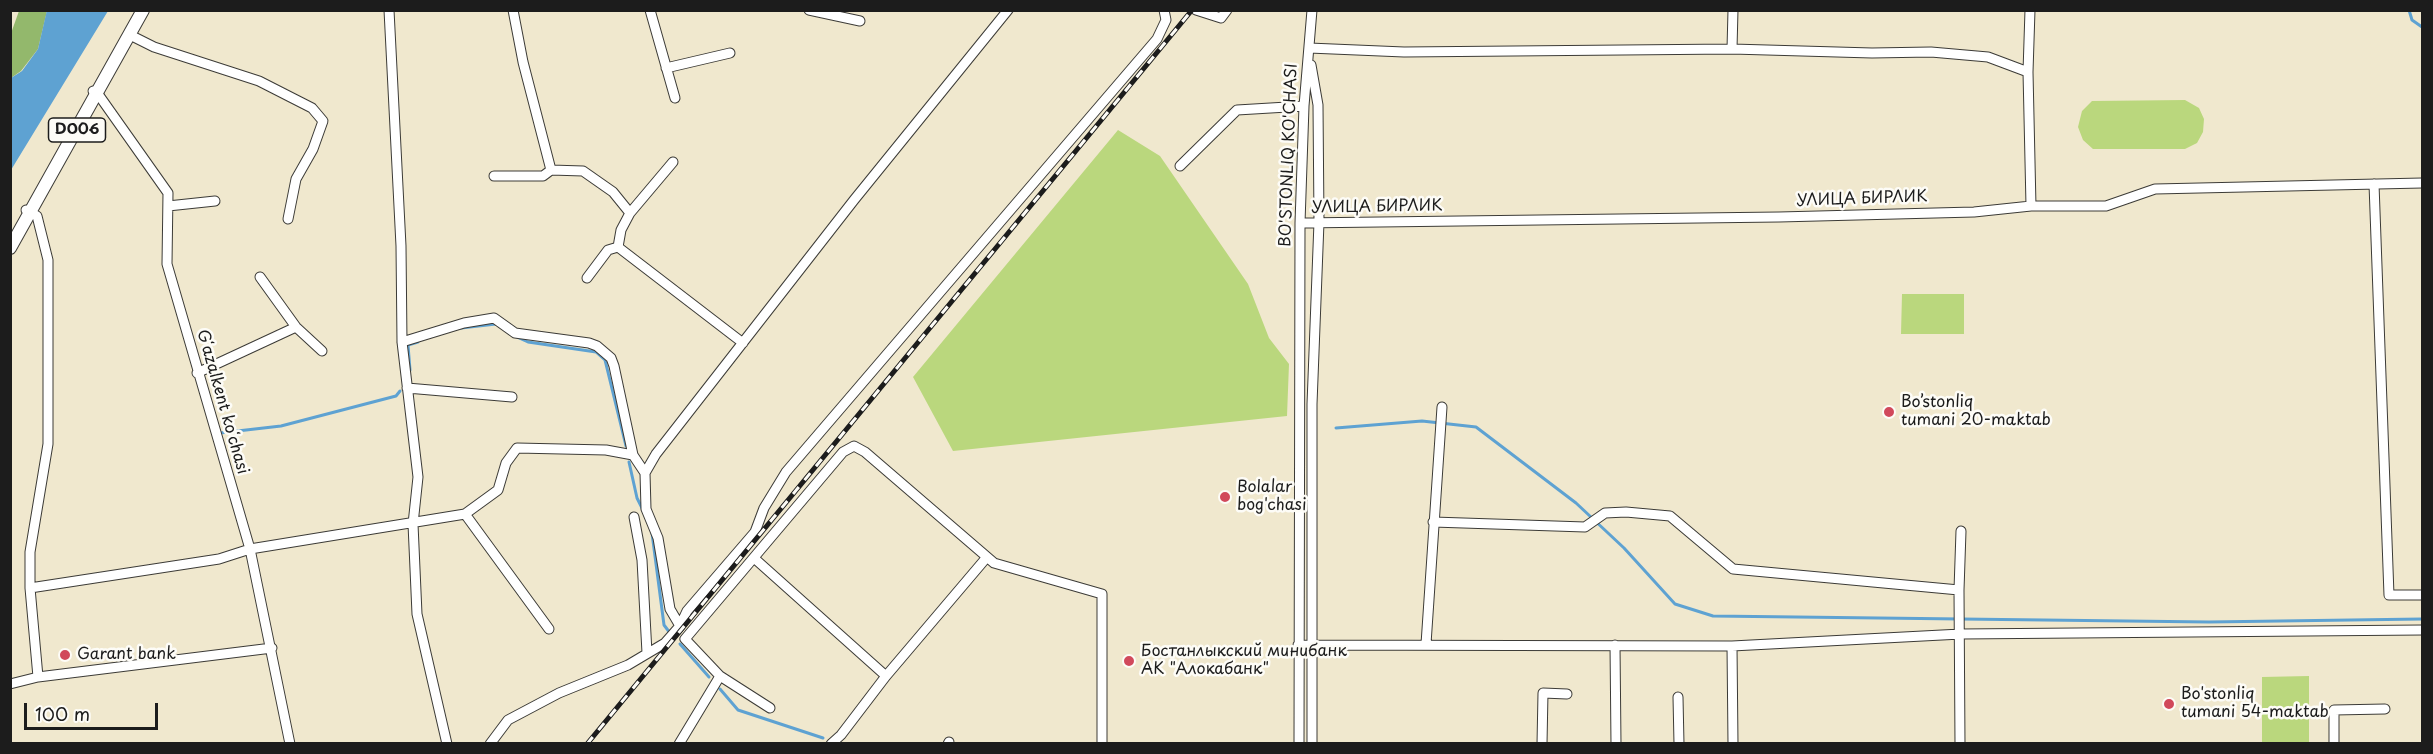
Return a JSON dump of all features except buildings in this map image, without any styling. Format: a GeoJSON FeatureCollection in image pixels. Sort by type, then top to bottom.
{"type":"FeatureCollection","features":[{"type":"Feature","properties":{"kind":"main road","name":"D006"},"geometry":{"type":"LineString","coordinates":[[95,92],[136,10]]}},
{"type":"Feature","properties":{"kind":"main road","name":"D006"},"geometry":{"type":"LineString","coordinates":[[10,249],[28,211],[143,10]]}},
{"type":"Feature","properties":{"kind":"main road","name":"D006"},"geometry":{"type":"LineString","coordinates":[[10,236],[28,211]]}},
{"type":"Feature","properties":{"kind":"street"},"geometry":{"type":"LineString","coordinates":[[389,10],[401,246],[402,342],[418,477],[413,524],[417,614],[447,744]]}},
{"type":"Feature","properties":{"kind":"street"},"geometry":{"type":"LineString","coordinates":[[513,10],[523,62],[551,170]]}},
{"type":"Feature","properties":{"kind":"street"},"geometry":{"type":"LineString","coordinates":[[650,10],[675,98]]}},
{"type":"Feature","properties":{"kind":"street"},"geometry":{"type":"LineString","coordinates":[[809,10],[860,21]]}},
{"type":"Feature","properties":{"kind":"street"},"geometry":{"type":"LineString","coordinates":[[680,626],[670,609],[658,538],[646,509],[645,473],[656,454],[854,200],[1008,10]]}},
{"type":"Feature","properties":{"kind":"street"},"geometry":{"type":"LineString","coordinates":[[490,744],[508,720],[560,693],[628,665],[665,643],[680,626],[687,611],[755,532],[764,508],[786,472],[1157,39],[1166,20],[1164,10]]}},
{"type":"Feature","properties":{"kind":"street"},"geometry":{"type":"LineString","coordinates":[[1196,10],[1221,18],[1227,10]]}},
{"type":"Feature","properties":{"kind":"street"},"geometry":{"type":"LineString","coordinates":[[1312,10],[1309,48],[1404,52],[1732,49],[1958,53],[1988,57],[2028,72]]}},
{"type":"Feature","properties":{"kind":"street"},"geometry":{"type":"LineString","coordinates":[[1732,49],[1733,10]]}},
{"type":"Feature","properties":{"kind":"street"},"geometry":{"type":"LineString","coordinates":[[2030,10],[2028,72],[2031,206]]}},
{"type":"Feature","properties":{"kind":"street"},"geometry":{"type":"LineString","coordinates":[[130,35],[154,47],[259,81],[312,108],[323,121],[313,149],[296,179],[288,219]]}},
{"type":"Feature","properties":{"kind":"street","name":"BO'STONLIQ KO'CHASI"},"geometry":{"type":"LineString","coordinates":[[1299,744],[1300,223],[1304,106],[1309,48]]}},
{"type":"Feature","properties":{"kind":"street","name":"BO'STONLIQ KO'CHASI"},"geometry":{"type":"LineString","coordinates":[[1309,48],[1317,105],[1319,222],[1312,404],[1312,744]]}},
{"type":"Feature","properties":{"kind":"street"},"geometry":{"type":"LineString","coordinates":[[666,68],[730,52]]}},
{"type":"Feature","properties":{"kind":"street","name":"Gʻazalkent koʻchasi"},"geometry":{"type":"LineString","coordinates":[[95,92],[168,194],[167,264],[197,374],[250,549],[290,744]]}},
{"type":"Feature","properties":{"kind":"street"},"geometry":{"type":"LineString","coordinates":[[1180,166],[1237,110],[1304,106]]}},
{"type":"Feature","properties":{"kind":"street"},"geometry":{"type":"LineString","coordinates":[[618,247],[621,230],[630,213],[673,162]]}},
{"type":"Feature","properties":{"kind":"street"},"geometry":{"type":"LineString","coordinates":[[494,176],[543,176],[551,170],[584,171],[613,192],[630,213]]}},
{"type":"Feature","properties":{"kind":"street","name":"УЛИЦА БИРЛИК"},"geometry":{"type":"LineString","coordinates":[[1300,223],[1779,217],[1974,212],[2031,206],[2106,206],[2155,189],[2422,183]]}},
{"type":"Feature","properties":{"kind":"street"},"geometry":{"type":"LineString","coordinates":[[2374,184],[2390,595],[2422,595]]}},
{"type":"Feature","properties":{"kind":"street"},"geometry":{"type":"LineString","coordinates":[[168,206],[215,201]]}},
{"type":"Feature","properties":{"kind":"street"},"geometry":{"type":"LineString","coordinates":[[28,211],[37,216],[48,260],[48,444],[30,552],[30,588],[38,677]]}},
{"type":"Feature","properties":{"kind":"street"},"geometry":{"type":"LineString","coordinates":[[618,247],[743,343]]}},
{"type":"Feature","properties":{"kind":"street"},"geometry":{"type":"LineString","coordinates":[[587,278],[608,250],[618,247]]}},
{"type":"Feature","properties":{"kind":"street"},"geometry":{"type":"LineString","coordinates":[[260,277],[297,327],[322,351]]}},
{"type":"Feature","properties":{"kind":"street"},"geometry":{"type":"LineString","coordinates":[[402,342],[464,323],[494,318],[515,333],[597,346],[611,358],[633,455],[645,473]]}},
{"type":"Feature","properties":{"kind":"street"},"geometry":{"type":"LineString","coordinates":[[197,374],[297,327]]}},
{"type":"Feature","properties":{"kind":"street"},"geometry":{"type":"LineString","coordinates":[[407,388],[512,397]]}},
{"type":"Feature","properties":{"kind":"street"},"geometry":{"type":"LineString","coordinates":[[1426,644],[1441,410]]}},
{"type":"Feature","properties":{"kind":"street"},"geometry":{"type":"LineString","coordinates":[[770,708],[720,676],[686,639],[843,452],[854,446],[866,452],[994,563],[1102,594],[1102,744]]}},
{"type":"Feature","properties":{"kind":"street"},"geometry":{"type":"LineString","coordinates":[[30,588],[219,559],[250,549],[465,514],[498,490],[506,463],[517,448],[606,450],[633,455]]}},
{"type":"Feature","properties":{"kind":"street"},"geometry":{"type":"LineString","coordinates":[[1434,522],[1585,527],[1605,513],[1626,512],[1670,516],[1733,569],[1959,590]]}},
{"type":"Feature","properties":{"kind":"street"},"geometry":{"type":"LineString","coordinates":[[465,514],[549,629]]}},
{"type":"Feature","properties":{"kind":"street"},"geometry":{"type":"LineString","coordinates":[[634,517],[642,560],[647,653]]}},
{"type":"Feature","properties":{"kind":"street"},"geometry":{"type":"LineString","coordinates":[[1960,744],[1961,531]]}},
{"type":"Feature","properties":{"kind":"street"},"geometry":{"type":"LineString","coordinates":[[831,744],[841,735],[886,676],[987,557]]}},
{"type":"Feature","properties":{"kind":"street"},"geometry":{"type":"LineString","coordinates":[[754,558],[886,676]]}},
{"type":"Feature","properties":{"kind":"street"},"geometry":{"type":"LineString","coordinates":[[1298,645],[1732,646],[1960,631],[2422,630]]}},
{"type":"Feature","properties":{"kind":"street"},"geometry":{"type":"LineString","coordinates":[[1616,645],[1616,744]]}},
{"type":"Feature","properties":{"kind":"street"},"geometry":{"type":"LineString","coordinates":[[1732,646],[1733,744]]}},
{"type":"Feature","properties":{"kind":"street"},"geometry":{"type":"LineString","coordinates":[[10,684],[38,677],[272,648]]}},
{"type":"Feature","properties":{"kind":"street"},"geometry":{"type":"LineString","coordinates":[[679,744],[720,676]]}},
{"type":"Feature","properties":{"kind":"street"},"geometry":{"type":"LineString","coordinates":[[1542,744],[1543,693],[1567,694]]}},
{"type":"Feature","properties":{"kind":"street"},"geometry":{"type":"LineString","coordinates":[[1678,697],[1679,744]]}},
{"type":"Feature","properties":{"kind":"street"},"geometry":{"type":"LineString","coordinates":[[2334,744],[2334,710],[2385,709]]}},
{"type":"Feature","properties":{"kind":"green space"},"geometry":{"type":"Polygon","coordinates":[[[19,11],[47,11],[38,49],[21,71],[11,78],[10,36],[19,11]]]}},
{"type":"Feature","properties":{"kind":"green space"},"geometry":{"type":"Polygon","coordinates":[[[2185,100],[2199,108],[2204,119],[2203,132],[2197,143],[2185,149],[2093,149],[2083,140],[2078,127],[2082,111],[2092,101],[2185,100]]]}},
{"type":"Feature","properties":{"kind":"green space"},"geometry":{"type":"Polygon","coordinates":[[[1118,130],[1160,156],[1248,284],[1269,338],[1289,364],[1287,416],[953,451],[913,377],[1118,130]]]}},
{"type":"Feature","properties":{"kind":"green space"},"geometry":{"type":"Polygon","coordinates":[[[1902,294],[1964,294],[1964,334],[1901,334],[1902,294]]]}},
{"type":"Feature","properties":{"kind":"green space"},"geometry":{"type":"Polygon","coordinates":[[[2309,676],[2309,743],[2262,743],[2262,677],[2309,676]]]}},
{"type":"Feature","properties":{"kind":"water"},"geometry":{"type":"Polygon","coordinates":[[[47,10],[108,11],[11,170],[11,78],[22,71],[38,49],[47,10]]]}},
{"type":"Feature","properties":{"kind":"waterway"},"geometry":{"type":"LineString","coordinates":[[2409,10],[2412,20],[2422,27]]}},
{"type":"Feature","properties":{"kind":"waterway"},"geometry":{"type":"LineString","coordinates":[[461,328],[496,324]]}},
{"type":"Feature","properties":{"kind":"waterway"},"geometry":{"type":"LineString","coordinates":[[517,337],[528,342],[596,352],[605,360],[626,446]]}},
{"type":"Feature","properties":{"kind":"waterway"},"geometry":{"type":"LineString","coordinates":[[410,370],[408,345],[418,342]]}},
{"type":"Feature","properties":{"kind":"waterway"},"geometry":{"type":"LineString","coordinates":[[220,433],[281,426],[396,396],[400,391]]}},
{"type":"Feature","properties":{"kind":"waterway"},"geometry":{"type":"LineString","coordinates":[[1336,428],[1422,421],[1476,427],[1576,503],[1624,548],[1675,604],[1713,616],[2209,622],[2422,619]]}},
{"type":"Feature","properties":{"kind":"waterway"},"geometry":{"type":"LineString","coordinates":[[629,462],[637,498],[643,510]]}},
{"type":"Feature","properties":{"kind":"waterway"},"geometry":{"type":"LineString","coordinates":[[652,533],[664,625],[670,633]]}},
{"type":"Feature","properties":{"kind":"waterway"},"geometry":{"type":"LineString","coordinates":[[680,644],[709,677]]}},
{"type":"Feature","properties":{"kind":"waterway"},"geometry":{"type":"LineString","coordinates":[[720,689],[738,710],[823,738]]}},
{"type":"Feature","properties":{"kind":"railway"},"geometry":{"type":"LineString","coordinates":[[587,744],[1192,10]]}},
{"type":"Feature","properties":{"kind":"place","name":"Bo’stonliq tumani 20-maktab"},"geometry":{"type":"Point","coordinates":[1889,412]}},
{"type":"Feature","properties":{"kind":"place","name":"Bolalar bog'chasi"},"geometry":{"type":"Point","coordinates":[1225,497]}},
{"type":"Feature","properties":{"kind":"place","name":"Garant bank"},"geometry":{"type":"Point","coordinates":[65,655]}},
{"type":"Feature","properties":{"kind":"place","name":"Бостанлыкский минибанк АК \"Алокабанк\""},"geometry":{"type":"Point","coordinates":[1129,661]}},
{"type":"Feature","properties":{"kind":"place","name":"Bo'stonliq tumani 54-maktab"},"geometry":{"type":"Point","coordinates":[2169,704]}}]}
